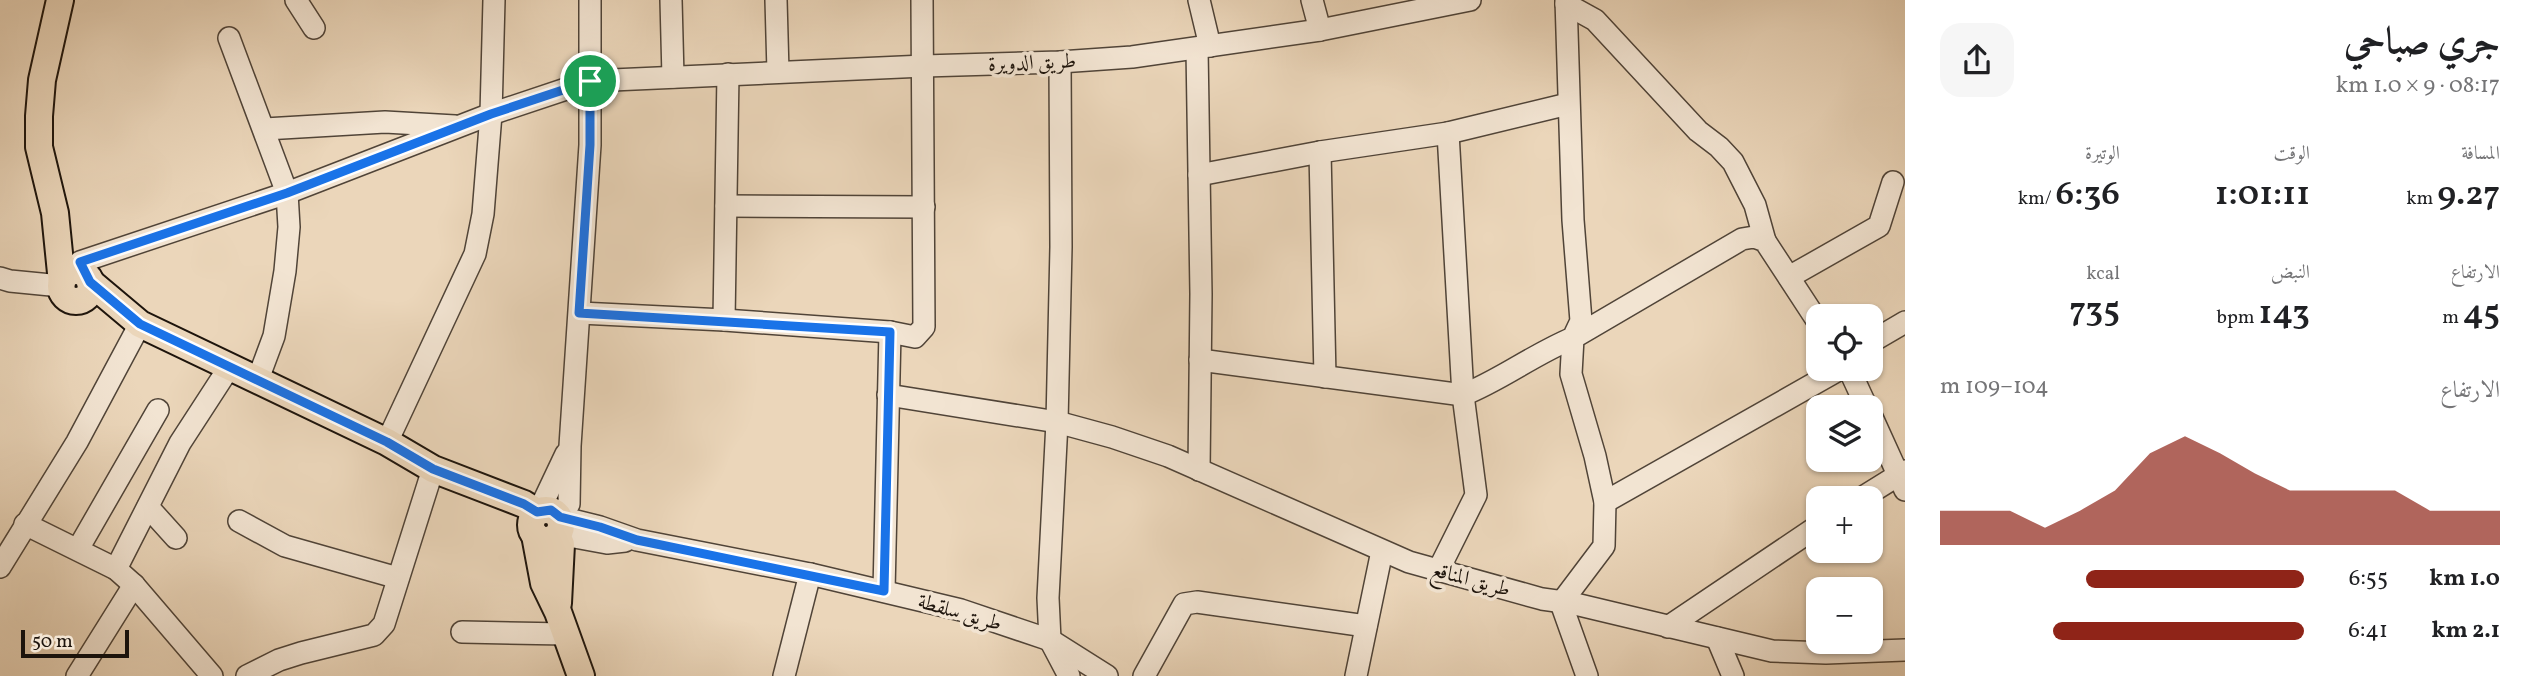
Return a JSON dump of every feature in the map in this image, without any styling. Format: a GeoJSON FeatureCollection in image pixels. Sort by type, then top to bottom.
{"type":"FeatureCollection","features":[{"type":"Feature","properties":{"kind":"main road"},"geometry":{"type":"LineString","coordinates":[[60,0],[42,80],[39,147],[55,213],[76,281],[134,320],[387,442],[445,474],[524,504],[547,524],[544,583],[581,676]]}},
{"type":"Feature","properties":{"kind":"street"},"geometry":{"type":"LineString","coordinates":[[296,0],[314,28]]}},
{"type":"Feature","properties":{"kind":"street"},"geometry":{"type":"LineString","coordinates":[[387,442],[475,254],[483,214],[491,114],[494,0]]}},
{"type":"Feature","properties":{"kind":"street"},"geometry":{"type":"LineString","coordinates":[[547,524],[569,504],[570,446],[590,145],[590,0]]}},
{"type":"Feature","properties":{"kind":"street"},"geometry":{"type":"LineString","coordinates":[[671,0],[673,77]]}},
{"type":"Feature","properties":{"kind":"street"},"geometry":{"type":"LineString","coordinates":[[776,0],[778,72]]}},
{"type":"Feature","properties":{"kind":"street"},"geometry":{"type":"LineString","coordinates":[[579,313],[724,320],[890,332],[915,337],[924,327],[922,0]]}},
{"type":"Feature","properties":{"kind":"street"},"geometry":{"type":"LineString","coordinates":[[1199,0],[1204,48],[1199,175],[1199,470]]}},
{"type":"Feature","properties":{"kind":"street"},"geometry":{"type":"LineString","coordinates":[[1312,0],[1320,30]]}},
{"type":"Feature","properties":{"kind":"street","name":"طريق الدويرة"},"geometry":{"type":"LineString","coordinates":[[76,281],[287,193],[458,126],[590,81],[1132,57],[1320,30],[1470,0]]}},
{"type":"Feature","properties":{"kind":"street"},"geometry":{"type":"LineString","coordinates":[[1566,2],[1573,220],[1581,321],[1573,338],[1571,374],[1595,456],[1605,502],[1604,546],[1561,603],[1587,676]]}},
{"type":"Feature","properties":{"kind":"street"},"geometry":{"type":"LineString","coordinates":[[1566,2],[1595,20],[1698,131],[1733,162],[1755,205],[1765,241],[1806,304]]}},
{"type":"Feature","properties":{"kind":"street"},"geometry":{"type":"LineString","coordinates":[[229,38],[287,193],[289,227],[285,271],[274,336],[258,379]]}},
{"type":"Feature","properties":{"kind":"street"},"geometry":{"type":"LineString","coordinates":[[1060,62],[1061,247],[1057,422],[1048,598],[1050,640],[1069,676]]}},
{"type":"Feature","properties":{"kind":"street"},"geometry":{"type":"LineString","coordinates":[[724,320],[728,74]]}},
{"type":"Feature","properties":{"kind":"street"},"geometry":{"type":"LineString","coordinates":[[1199,175],[1320,152],[1448,133],[1568,104]]}},
{"type":"Feature","properties":{"kind":"street"},"geometry":{"type":"LineString","coordinates":[[264,129],[385,122],[458,126]]}},
{"type":"Feature","properties":{"kind":"street"},"geometry":{"type":"LineString","coordinates":[[1438,571],[1476,495],[1463,395],[1448,133]]}},
{"type":"Feature","properties":{"kind":"street"},"geometry":{"type":"LineString","coordinates":[[1320,152],[1325,377]]}},
{"type":"Feature","properties":{"kind":"street"},"geometry":{"type":"LineString","coordinates":[[1789,278],[1879,226],[1893,182]]}},
{"type":"Feature","properties":{"kind":"street"},"geometry":{"type":"LineString","coordinates":[[726,206],[924,207]]}},
{"type":"Feature","properties":{"kind":"street"},"geometry":{"type":"LineString","coordinates":[[1200,360],[1463,395],[1549,348],[1573,338],[1742,239],[1754,237],[1765,241]]}},
{"type":"Feature","properties":{"kind":"street"},"geometry":{"type":"LineString","coordinates":[[0,278],[10,281],[76,281]]}},
{"type":"Feature","properties":{"kind":"street"},"geometry":{"type":"LineString","coordinates":[[0,567],[77,442],[134,320]]}},
{"type":"Feature","properties":{"kind":"street"},"geometry":{"type":"LineString","coordinates":[[1883,335],[1905,322]]}},
{"type":"Feature","properties":{"kind":"street"},"geometry":{"type":"LineString","coordinates":[[884,591],[890,332]]}},
{"type":"Feature","properties":{"kind":"street"},"geometry":{"type":"LineString","coordinates":[[116,569],[180,443],[229,366]]}},
{"type":"Feature","properties":{"kind":"street"},"geometry":{"type":"LineString","coordinates":[[1605,502],[1819,381]]}},
{"type":"Feature","properties":{"kind":"street","name":"طريق المناقع"},"geometry":{"type":"LineString","coordinates":[[888,396],[1057,422],[1157,453],[1382,551],[1438,571],[1561,603],[1571,603],[1772,651],[1826,653],[1905,650]]}},
{"type":"Feature","properties":{"kind":"street"},"geometry":{"type":"LineString","coordinates":[[78,549],[158,410]]}},
{"type":"Feature","properties":{"kind":"street"},"geometry":{"type":"LineString","coordinates":[[1883,439],[1903,478],[1883,488]]}},
{"type":"Feature","properties":{"kind":"street"},"geometry":{"type":"LineString","coordinates":[[247,676],[279,660],[374,635],[384,624],[398,578],[445,474]]}},
{"type":"Feature","properties":{"kind":"street"},"geometry":{"type":"LineString","coordinates":[[148,507],[176,538]]}},
{"type":"Feature","properties":{"kind":"street"},"geometry":{"type":"LineString","coordinates":[[239,521],[285,546],[398,578]]}},
{"type":"Feature","properties":{"kind":"street"},"geometry":{"type":"LineString","coordinates":[[25,524],[116,569],[134,585],[212,676]]}},
{"type":"Feature","properties":{"kind":"street","name":"طريق سلقطة"},"geometry":{"type":"LineString","coordinates":[[547,524],[607,543],[637,540],[810,574],[961,610],[1050,640],[1107,676]]}},
{"type":"Feature","properties":{"kind":"street"},"geometry":{"type":"LineString","coordinates":[[1668,627],[1806,534]]}},
{"type":"Feature","properties":{"kind":"street"},"geometry":{"type":"LineString","coordinates":[[1356,676],[1382,551]]}},
{"type":"Feature","properties":{"kind":"street"},"geometry":{"type":"LineString","coordinates":[[784,676],[810,574]]}},
{"type":"Feature","properties":{"kind":"street"},"geometry":{"type":"LineString","coordinates":[[77,676],[134,585]]}},
{"type":"Feature","properties":{"kind":"street"},"geometry":{"type":"LineString","coordinates":[[1144,676],[1184,604],[1197,603],[1366,626]]}},
{"type":"Feature","properties":{"kind":"street"},"geometry":{"type":"LineString","coordinates":[[462,632],[562,623]]}},
{"type":"Feature","properties":{"kind":"street"},"geometry":{"type":"LineString","coordinates":[[1717,638],[1733,676]]}},
{"type":"Feature","properties":{"kind":"route"},"geometry":{"type":"LineString","coordinates":[[590,81],[590,145],[579,313],[890,332],[884,591],[637,540],[560,517],[551,510],[537,512],[487,489],[457,480],[387,442],[140,324],[90,282],[80,262],[287,193],[491,114],[590,81]]}}]}
